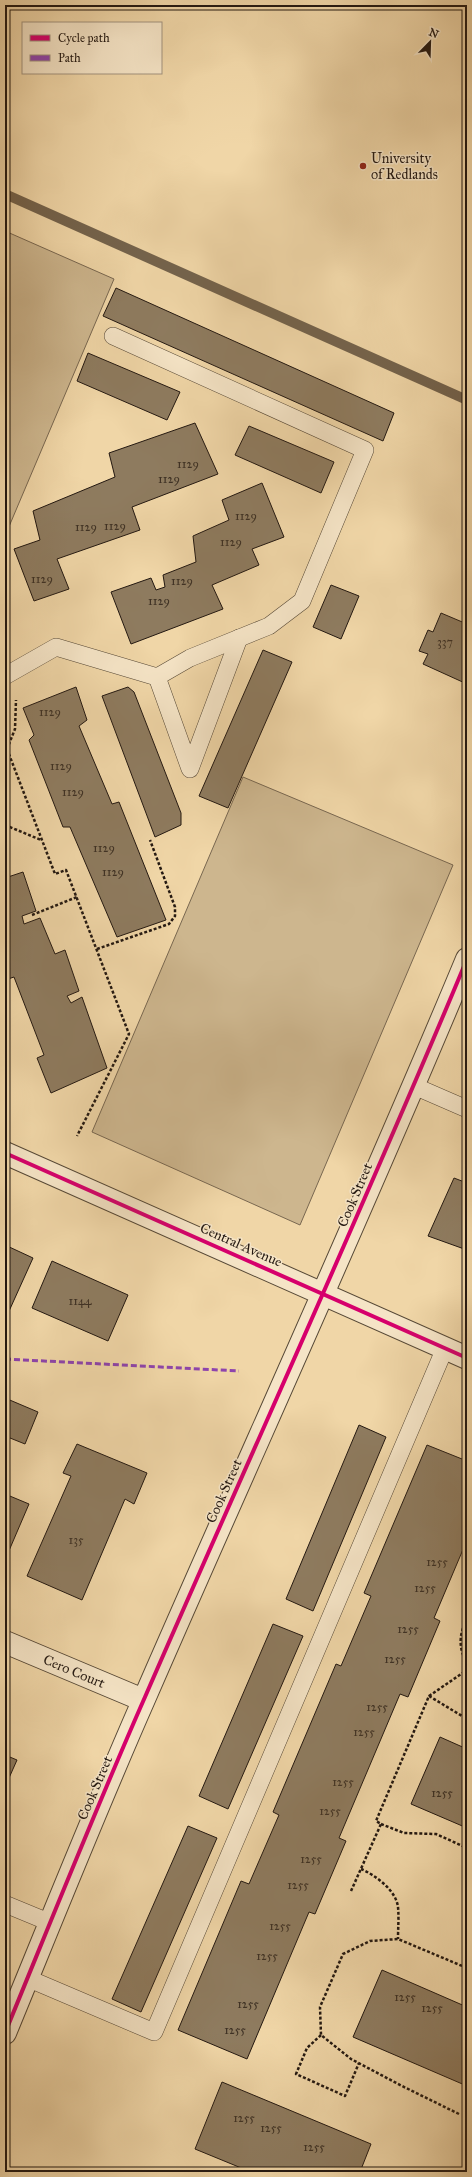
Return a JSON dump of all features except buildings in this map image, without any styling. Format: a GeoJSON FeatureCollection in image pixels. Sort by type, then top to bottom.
{"type":"FeatureCollection","features":[{"type":"Feature","properties":{"kind":"street","name":"Cook Street"},"geometry":{"type":"LineString","coordinates":[[5,2034],[143,1700],[414,1086],[467,959]]}},
{"type":"Feature","properties":{"kind":"street","name":"Central Avenue"},"geometry":{"type":"LineString","coordinates":[[5,1152],[467,1358]]}},
{"type":"Feature","properties":{"kind":"street","name":"Cero Court"},"geometry":{"type":"LineString","coordinates":[[5,1642],[143,1700]]}},
{"type":"Feature","properties":{"kind":"lane"},"geometry":{"type":"LineString","coordinates":[[5,676],[56,647],[157,677],[190,658],[269,626],[302,601],[365,450],[113,336]]}},
{"type":"Feature","properties":{"kind":"lane"},"geometry":{"type":"LineString","coordinates":[[157,677],[190,769],[239,638]]}},
{"type":"Feature","properties":{"kind":"lane"},"geometry":{"type":"LineString","coordinates":[[414,1086],[467,1109]]}},
{"type":"Feature","properties":{"kind":"lane"},"geometry":{"type":"LineString","coordinates":[[27,1978],[154,2032],[445,1348]]}},
{"type":"Feature","properties":{"kind":"lane"},"geometry":{"type":"LineString","coordinates":[[5,1904],[51,1923]]}},
{"type":"Feature","properties":{"kind":"path"},"geometry":{"type":"LineString","coordinates":[[5,754],[15,729],[16,699],[23,696]]}},
{"type":"Feature","properties":{"kind":"path"},"geometry":{"type":"LineString","coordinates":[[7,749],[55,874],[66,870],[129,1034],[78,1136]]}},
{"type":"Feature","properties":{"kind":"path"},"geometry":{"type":"LineString","coordinates":[[5,825],[42,841]]}},
{"type":"Feature","properties":{"kind":"path"},"geometry":{"type":"LineString","coordinates":[[97,949],[169,924],[175,916],[175,907],[150,840]]}},
{"type":"Feature","properties":{"kind":"path"},"geometry":{"type":"LineString","coordinates":[[32,915],[77,897]]}},
{"type":"Feature","properties":{"kind":"path"},"geometry":{"type":"LineString","coordinates":[[467,1619],[460,1634],[461,1653],[467,1663]]}},
{"type":"Feature","properties":{"kind":"path"},"geometry":{"type":"LineString","coordinates":[[467,1670],[429,1696],[376,1821],[404,1833],[436,1834],[467,1848]]}},
{"type":"Feature","properties":{"kind":"path"},"geometry":{"type":"LineString","coordinates":[[429,1696],[467,1719]]}},
{"type":"Feature","properties":{"kind":"path"},"geometry":{"type":"LineString","coordinates":[[351,1891],[381,1824]]}},
{"type":"Feature","properties":{"kind":"path"},"geometry":{"type":"LineString","coordinates":[[361,1869],[371,1873],[385,1884],[398,1905],[398,1939]]}},
{"type":"Feature","properties":{"kind":"path"},"geometry":{"type":"LineString","coordinates":[[360,2063],[345,2096],[296,2074],[307,2048],[321,2035],[320,2007],[343,1954],[370,1941],[398,1939],[467,1968]]}},
{"type":"Feature","properties":{"kind":"path"},"geometry":{"type":"LineString","coordinates":[[321,2035],[360,2063],[402,2086],[459,2114]]}},
{"type":"Feature","properties":{"kind":"shaded area"},"geometry":{"type":"Polygon","coordinates":[[[5,231],[114,279],[5,536],[5,231]]]}},
{"type":"Feature","properties":{"kind":"shaded area"},"geometry":{"type":"Polygon","coordinates":[[[243,777],[453,865],[300,1225],[92,1132],[243,777]]]}},
{"type":"Feature","properties":{"kind":"waterway"},"geometry":{"type":"LineString","coordinates":[[5,194],[467,400]]}},
{"type":"Feature","properties":{"kind":"marked path"},"geometry":{"type":"LineString","coordinates":[[5,1359],[239,1371]]}},
{"type":"Feature","properties":{"kind":"cycle path"},"geometry":{"type":"LineString","coordinates":[[5,2033],[127,1739],[348,1237],[467,959]]}},
{"type":"Feature","properties":{"kind":"cycle path"},"geometry":{"type":"LineString","coordinates":[[5,1153],[467,1358]]}},
{"type":"Feature","properties":{"kind":"place","name":"University of Redlands"},"geometry":{"type":"Point","coordinates":[363,166]}}]}
